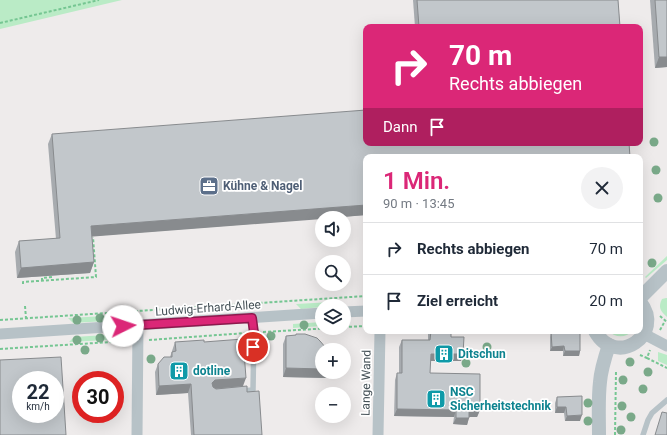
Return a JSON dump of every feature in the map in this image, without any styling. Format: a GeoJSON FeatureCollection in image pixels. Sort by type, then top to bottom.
{"type":"FeatureCollection","features":[{"type":"Feature","properties":{"kind":"street"},"geometry":{"type":"LineString","coordinates":[[643,295],[667,271]]}},
{"type":"Feature","properties":{"kind":"street"},"geometry":{"type":"LineString","coordinates":[[643,306],[647,316],[649,336]]}},
{"type":"Feature","properties":{"kind":"street"},"geometry":{"type":"LineString","coordinates":[[351,312],[363,311]]}},
{"type":"Feature","properties":{"kind":"street","name":"Ludwig-Erhard-Allee"},"geometry":{"type":"LineString","coordinates":[[0,334],[315,314]]}},
{"type":"Feature","properties":{"kind":"street"},"geometry":{"type":"LineString","coordinates":[[137,435],[138,325]]}},
{"type":"Feature","properties":{"kind":"street","name":"Lange Wand"},"geometry":{"type":"LineString","coordinates":[[378,435],[380,334]]}},
{"type":"Feature","properties":{"kind":"street"},"geometry":{"type":"LineString","coordinates":[[598,334],[601,340],[608,345],[616,347],[632,345],[649,336]]}},
{"type":"Feature","properties":{"kind":"street"},"geometry":{"type":"LineString","coordinates":[[649,336],[667,346]]}},
{"type":"Feature","properties":{"kind":"street"},"geometry":{"type":"LineString","coordinates":[[599,435],[600,382],[608,345]]}},
{"type":"Feature","properties":{"kind":"lane"},"geometry":{"type":"LineString","coordinates":[[233,391],[253,390],[254,333],[252,318]]}},
{"type":"Feature","properties":{"kind":"lane"},"geometry":{"type":"LineString","coordinates":[[643,435],[652,413],[667,400]]}},
{"type":"Feature","properties":{"kind":"path"},"geometry":{"type":"LineString","coordinates":[[0,23],[99,0]]}},
{"type":"Feature","properties":{"kind":"path"},"geometry":{"type":"LineString","coordinates":[[23,284],[23,282],[96,277],[93,237]]}},
{"type":"Feature","properties":{"kind":"path"},"geometry":{"type":"LineString","coordinates":[[42,281],[42,278],[52,276]]}},
{"type":"Feature","properties":{"kind":"path"},"geometry":{"type":"LineString","coordinates":[[0,320],[363,296]]}},
{"type":"Feature","properties":{"kind":"path"},"geometry":{"type":"LineString","coordinates":[[25,306],[26,318]]}},
{"type":"Feature","properties":{"kind":"path"},"geometry":{"type":"LineString","coordinates":[[647,358],[649,336],[666,321]]}},
{"type":"Feature","properties":{"kind":"path"},"geometry":{"type":"LineString","coordinates":[[351,327],[363,326]]}},
{"type":"Feature","properties":{"kind":"path"},"geometry":{"type":"LineString","coordinates":[[150,340],[315,329]]}},
{"type":"Feature","properties":{"kind":"path"},"geometry":{"type":"LineString","coordinates":[[0,349],[125,341]]}},
{"type":"Feature","properties":{"kind":"path"},"geometry":{"type":"LineString","coordinates":[[635,354],[667,368]]}},
{"type":"Feature","properties":{"kind":"path"},"geometry":{"type":"LineString","coordinates":[[616,368],[616,435]]}},
{"type":"Feature","properties":{"kind":"green space"},"geometry":{"type":"Polygon","coordinates":[[[0,0],[122,0],[0,29],[0,0]]]}},
{"type":"Feature","properties":{"kind":"green space"},"geometry":{"type":"Polygon","coordinates":[[[667,256],[667,260],[646,278],[645,277],[667,256]]]}},
{"type":"Feature","properties":{"kind":"green space"},"geometry":{"type":"Polygon","coordinates":[[[667,298],[667,317],[661,311],[660,304],[662,299],[667,298]]]}},
{"type":"Feature","properties":{"kind":"green space"},"geometry":{"type":"Polygon","coordinates":[[[315,303],[315,308],[301,309],[296,304],[315,303]]]}},
{"type":"Feature","properties":{"kind":"green space"},"geometry":{"type":"Polygon","coordinates":[[[106,316],[106,321],[73,323],[68,318],[106,316]]]}},
{"type":"Feature","properties":{"kind":"green space"},"geometry":{"type":"Polygon","coordinates":[[[315,322],[315,326],[293,328],[293,324],[315,322]]]}},
{"type":"Feature","properties":{"kind":"green space"},"geometry":{"type":"Polygon","coordinates":[[[612,334],[628,334],[624,336],[612,334]]]}},
{"type":"Feature","properties":{"kind":"green space"},"geometry":{"type":"Polygon","coordinates":[[[106,335],[107,340],[69,342],[74,337],[106,335]]]}},
{"type":"Feature","properties":{"kind":"green space"},"geometry":{"type":"Polygon","coordinates":[[[658,352],[667,355],[667,365],[658,361],[658,352]]]}},
{"type":"Feature","properties":{"kind":"building"},"geometry":{"type":"Polygon","coordinates":[[[417,0],[618,0],[620,24],[419,24],[417,0]]]}},
{"type":"Feature","properties":{"kind":"building"},"geometry":{"type":"Polygon","coordinates":[[[655,0],[667,0],[667,57],[659,57],[655,0]]]}},
{"type":"Feature","properties":{"kind":"building","name":"Kühne & Nagel"},"geometry":{"type":"Polygon","coordinates":[[[363,110],[363,146],[629,146],[630,154],[363,154],[363,205],[91,226],[94,262],[21,268],[19,241],[60,238],[52,134],[363,110]]]}},
{"type":"Feature","properties":{"kind":"building"},"geometry":{"type":"Polygon","coordinates":[[[305,334],[317,338],[322,343],[315,343],[315,369],[286,368],[286,336],[305,334]]]}},
{"type":"Feature","properties":{"kind":"building"},"geometry":{"type":"Polygon","coordinates":[[[431,334],[451,334],[451,337],[464,337],[463,354],[431,354],[430,373],[480,374],[480,410],[469,410],[469,418],[456,418],[456,410],[397,409],[397,373],[402,373],[402,340],[430,340],[431,334]]]}},
{"type":"Feature","properties":{"kind":"building"},"geometry":{"type":"Polygon","coordinates":[[[551,334],[580,334],[580,351],[565,351],[564,346],[552,347],[551,334]]]}},
{"type":"Feature","properties":{"kind":"building"},"geometry":{"type":"Polygon","coordinates":[[[243,339],[246,378],[215,380],[212,383],[213,387],[216,389],[247,386],[247,392],[259,391],[262,435],[194,435],[191,384],[159,386],[158,364],[164,357],[172,357],[172,352],[176,351],[175,342],[204,340],[204,342],[243,339]]]}},
{"type":"Feature","properties":{"kind":"building"},"geometry":{"type":"Polygon","coordinates":[[[61,357],[62,371],[12,371],[12,423],[64,423],[64,404],[66,435],[0,435],[0,360],[61,357]]]}},
{"type":"Feature","properties":{"kind":"building"},"geometry":{"type":"Polygon","coordinates":[[[582,396],[582,415],[567,416],[566,407],[557,407],[557,397],[582,396]]]}},
{"type":"Feature","properties":{"kind":"building"},"geometry":{"type":"Polygon","coordinates":[[[662,412],[667,413],[667,435],[655,435],[662,412]]]}},
{"type":"Feature","properties":{"kind":"place","name":"Kühne & Nagel"},"geometry":{"type":"Point","coordinates":[209,186]}},
{"type":"Feature","properties":{"kind":"place","name":"Ditschun"},"geometry":{"type":"Point","coordinates":[444,354]}},
{"type":"Feature","properties":{"kind":"place","name":"dotline"},"geometry":{"type":"Point","coordinates":[179,371]}},
{"type":"Feature","properties":{"kind":"place","name":"NSC Sicherheitstechnik"},"geometry":{"type":"Point","coordinates":[436,399]}},
{"type":"Feature","properties":{"kind":"route"},"geometry":{"type":"LineString","coordinates":[[123,326],[252,318],[254,333],[253,347]]}}]}
